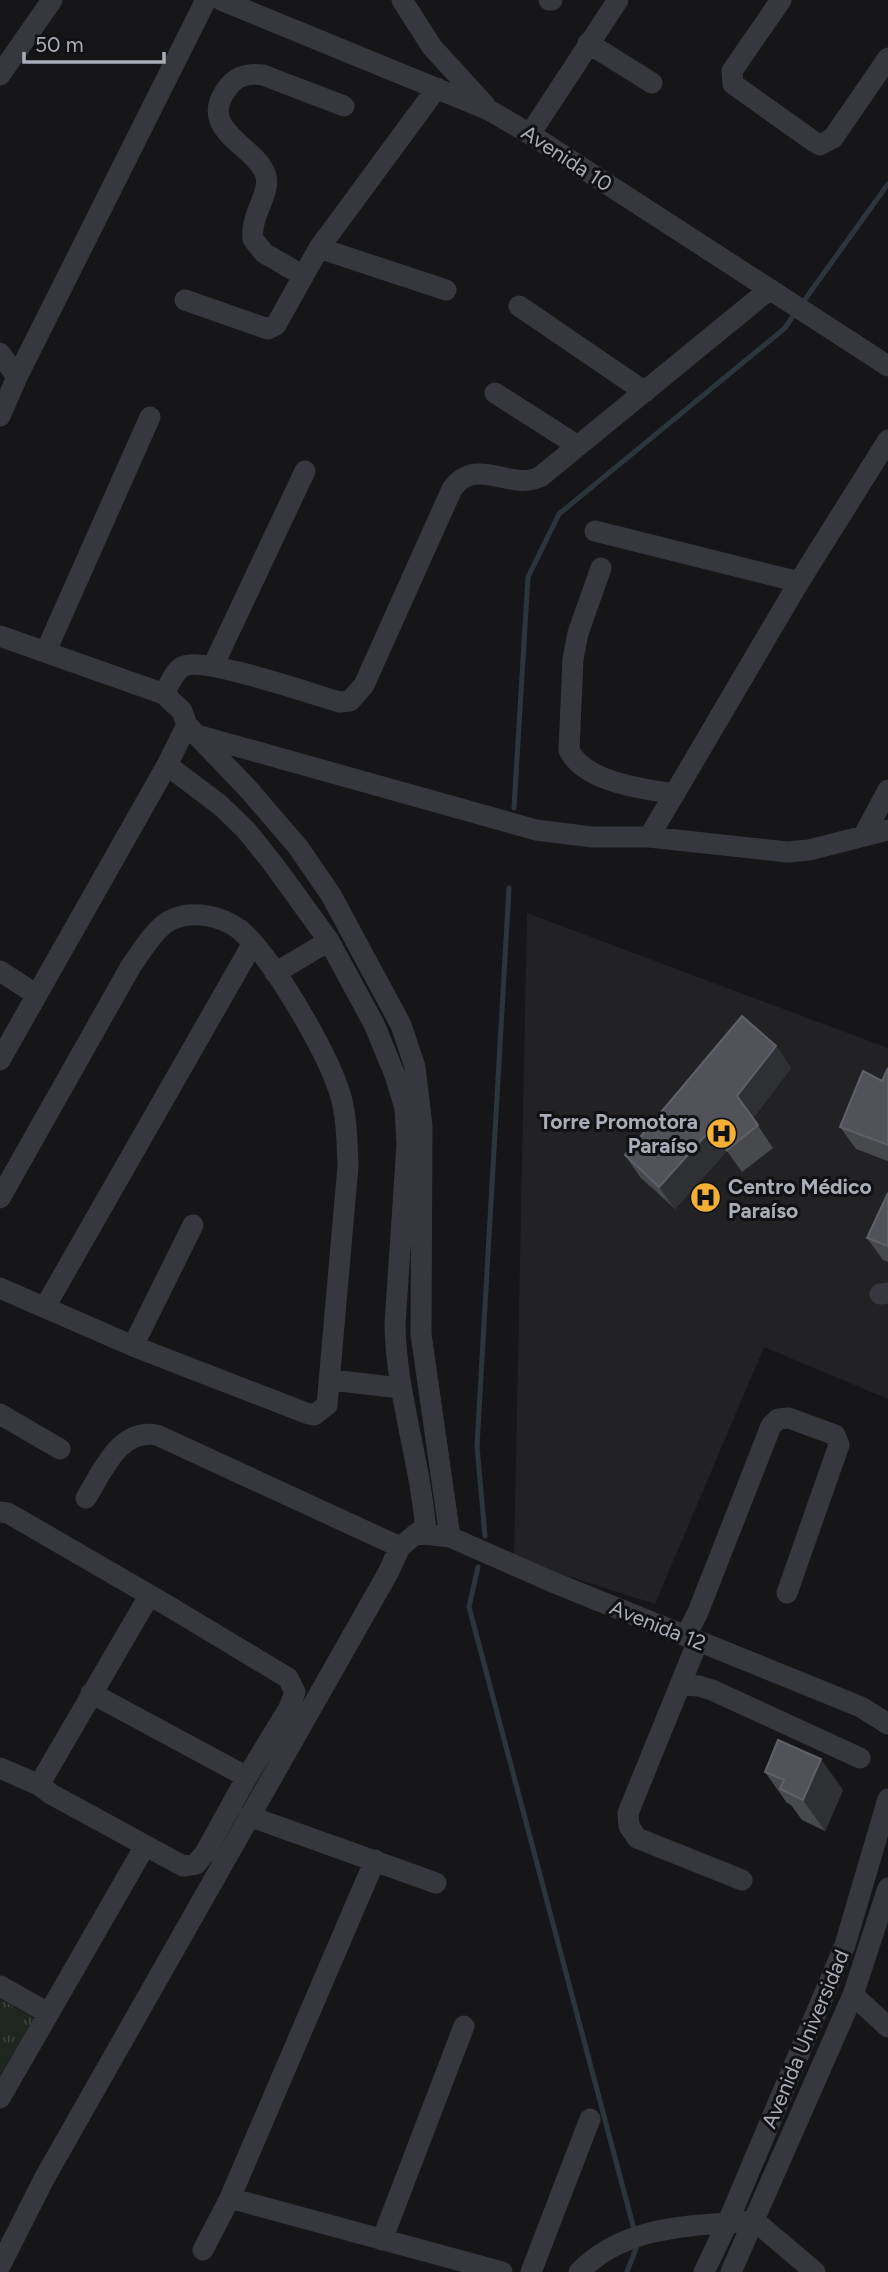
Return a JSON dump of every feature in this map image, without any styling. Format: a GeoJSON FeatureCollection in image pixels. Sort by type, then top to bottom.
{"type":"FeatureCollection","features":[{"type":"Feature","properties":{"kind":"street"},"geometry":{"type":"LineString","coordinates":[[0,75],[52,0]]}},
{"type":"Feature","properties":{"kind":"street"},"geometry":{"type":"LineString","coordinates":[[0,416],[206,0]]}},
{"type":"Feature","properties":{"kind":"street","name":"Avenida 10"},"geometry":{"type":"LineString","coordinates":[[221,0],[489,110],[888,366]]}},
{"type":"Feature","properties":{"kind":"street"},"geometry":{"type":"LineString","coordinates":[[402,0],[432,47],[489,110]]}},
{"type":"Feature","properties":{"kind":"street"},"geometry":{"type":"LineString","coordinates":[[530,134],[618,0]]}},
{"type":"Feature","properties":{"kind":"street"},"geometry":{"type":"LineString","coordinates":[[781,0],[732,71],[733,84],[820,145],[833,138],[888,58]]}},
{"type":"Feature","properties":{"kind":"street"},"geometry":{"type":"LineString","coordinates":[[588,43],[652,83]]}},
{"type":"Feature","properties":{"kind":"street"},"geometry":{"type":"LineString","coordinates":[[409,76],[432,47]]}},
{"type":"Feature","properties":{"kind":"street"},"geometry":{"type":"LineString","coordinates":[[302,275],[264,253],[253,239],[254,218],[267,186],[265,174],[226,131],[220,120],[219,104],[234,80],[254,74],[344,106]]}},
{"type":"Feature","properties":{"kind":"street"},"geometry":{"type":"LineString","coordinates":[[185,300],[262,327],[272,328],[280,319],[319,248],[437,88]]}},
{"type":"Feature","properties":{"kind":"street"},"geometry":{"type":"LineString","coordinates":[[319,248],[446,290]]}},
{"type":"Feature","properties":{"kind":"street"},"geometry":{"type":"LineString","coordinates":[[164,694],[182,667],[191,664],[214,666],[340,702],[350,701],[364,685],[457,481],[475,472],[523,482],[540,477],[770,289]]}},
{"type":"Feature","properties":{"kind":"street"},"geometry":{"type":"LineString","coordinates":[[519,306],[645,392]]}},
{"type":"Feature","properties":{"kind":"street"},"geometry":{"type":"LineString","coordinates":[[0,353],[17,377]]}},
{"type":"Feature","properties":{"kind":"street"},"geometry":{"type":"LineString","coordinates":[[495,393],[578,446]]}},
{"type":"Feature","properties":{"kind":"street"},"geometry":{"type":"LineString","coordinates":[[46,651],[150,416]]}},
{"type":"Feature","properties":{"kind":"street"},"geometry":{"type":"LineString","coordinates":[[649,837],[799,582],[888,440]]}},
{"type":"Feature","properties":{"kind":"street"},"geometry":{"type":"LineString","coordinates":[[214,666],[305,471]]}},
{"type":"Feature","properties":{"kind":"street"},"geometry":{"type":"LineString","coordinates":[[595,531],[799,582]]}},
{"type":"Feature","properties":{"kind":"street"},"geometry":{"type":"LineString","coordinates":[[601,568],[578,633],[573,659],[569,750],[574,761],[597,776],[676,794]]}},
{"type":"Feature","properties":{"kind":"street"},"geometry":{"type":"LineString","coordinates":[[0,636],[164,694],[182,711],[191,730],[250,791],[298,847],[331,895],[401,1025],[415,1067],[422,1126],[421,1334],[450,1537]]}},
{"type":"Feature","properties":{"kind":"street"},"geometry":{"type":"LineString","coordinates":[[0,1060],[167,765],[191,730]]}},
{"type":"Feature","properties":{"kind":"street"},"geometry":{"type":"LineString","coordinates":[[191,730],[536,830],[592,836],[649,837],[787,852],[809,850],[888,830]]}},
{"type":"Feature","properties":{"kind":"street"},"geometry":{"type":"LineString","coordinates":[[0,2266],[44,2179],[388,1573],[400,1547],[417,1533],[426,1533],[421,1483],[395,1353],[407,1144],[405,1108],[396,1075],[374,1024],[330,941],[274,865],[246,830],[220,805],[167,765]]}},
{"type":"Feature","properties":{"kind":"street"},"geometry":{"type":"LineString","coordinates":[[864,835],[888,790]]}},
{"type":"Feature","properties":{"kind":"street"},"geometry":{"type":"LineString","coordinates":[[0,1198],[131,966],[152,937],[170,920],[188,914],[222,919],[253,943],[275,973],[331,1069],[342,1098],[348,1166],[327,1405],[314,1415],[132,1346],[0,1288]]}},
{"type":"Feature","properties":{"kind":"street"},"geometry":{"type":"LineString","coordinates":[[275,973],[330,941]]}},
{"type":"Feature","properties":{"kind":"street"},"geometry":{"type":"LineString","coordinates":[[46,1307],[253,943]]}},
{"type":"Feature","properties":{"kind":"street"},"geometry":{"type":"LineString","coordinates":[[0,971],[37,995]]}},
{"type":"Feature","properties":{"kind":"street"},"geometry":{"type":"LineString","coordinates":[[132,1346],[193,1224]]}},
{"type":"Feature","properties":{"kind":"street"},"geometry":{"type":"LineString","coordinates":[[331,1380],[400,1388]]}},
{"type":"Feature","properties":{"kind":"street"},"geometry":{"type":"LineString","coordinates":[[0,1414],[60,1449]]}},
{"type":"Feature","properties":{"kind":"street"},"geometry":{"type":"LineString","coordinates":[[742,1880],[637,1838],[629,1826],[628,1813],[681,1685],[698,1612],[771,1426],[778,1419],[789,1418],[835,1435],[839,1445],[787,1593]]}},
{"type":"Feature","properties":{"kind":"street"},"geometry":{"type":"LineString","coordinates":[[86,1497],[118,1448],[132,1436],[143,1433],[157,1435],[400,1547]]}},
{"type":"Feature","properties":{"kind":"street"},"geometry":{"type":"LineString","coordinates":[[0,1512],[8,1513],[288,1678],[295,1692],[289,1708],[196,1864],[183,1866],[51,1794],[40,1785],[0,1768]]}},
{"type":"Feature","properties":{"kind":"street","name":"Avenida 12"},"geometry":{"type":"LineString","coordinates":[[426,1533],[450,1537],[861,1707],[888,1724]]}},
{"type":"Feature","properties":{"kind":"street"},"geometry":{"type":"LineString","coordinates":[[40,1785],[149,1596]]}},
{"type":"Feature","properties":{"kind":"street"},"geometry":{"type":"LineString","coordinates":[[681,1685],[712,1690],[860,1758]]}},
{"type":"Feature","properties":{"kind":"street"},"geometry":{"type":"LineString","coordinates":[[91,1693],[247,1777]]}},
{"type":"Feature","properties":{"kind":"street","name":"Avenida Universidad"},"geometry":{"type":"LineString","coordinates":[[704,2272],[727,2224],[845,1945],[888,1799]]}},
{"type":"Feature","properties":{"kind":"street"},"geometry":{"type":"LineString","coordinates":[[249,1816],[436,1883]]}},
{"type":"Feature","properties":{"kind":"street"},"geometry":{"type":"LineString","coordinates":[[0,2096],[145,1846]]}},
{"type":"Feature","properties":{"kind":"street"},"geometry":{"type":"LineString","coordinates":[[203,2250],[230,2198],[375,1860]]}},
{"type":"Feature","properties":{"kind":"street","name":"Avenida Universidad"},"geometry":{"type":"LineString","coordinates":[[731,2272],[853,1995],[888,1888]]}},
{"type":"Feature","properties":{"kind":"street"},"geometry":{"type":"LineString","coordinates":[[0,1986],[48,2013]]}},
{"type":"Feature","properties":{"kind":"street"},"geometry":{"type":"LineString","coordinates":[[853,1995],[888,2027]]}},
{"type":"Feature","properties":{"kind":"street"},"geometry":{"type":"LineString","coordinates":[[382,2240],[464,2026]]}},
{"type":"Feature","properties":{"kind":"street"},"geometry":{"type":"LineString","coordinates":[[531,2272],[590,2119]]}},
{"type":"Feature","properties":{"kind":"street"},"geometry":{"type":"LineString","coordinates":[[230,2198],[502,2272]]}},
{"type":"Feature","properties":{"kind":"street"},"geometry":{"type":"LineString","coordinates":[[579,2272],[594,2257],[613,2245],[657,2230],[755,2221],[815,2272]]}},
{"type":"Feature","properties":{"kind":"shaded area","name":"Centro Médico Paraíso"},"geometry":{"type":"Polygon","coordinates":[[[527,913],[888,1048],[888,1399],[764,1347],[655,1604],[514,1559],[527,913]]]}},
{"type":"Feature","properties":{"kind":"green space"},"geometry":{"type":"Polygon","coordinates":[[[0,1999],[34,2018],[0,2076],[0,1999]]]}},
{"type":"Feature","properties":{"kind":"building"},"geometry":{"type":"Polygon","coordinates":[[[742,1016],[776,1046],[737,1096],[758,1125],[727,1150],[713,1127],[659,1187],[625,1155],[742,1016]]]}},
{"type":"Feature","properties":{"kind":"building"},"geometry":{"type":"Polygon","coordinates":[[[888,1068],[888,1145],[840,1127],[863,1071],[882,1081],[888,1068]]]}},
{"type":"Feature","properties":{"kind":"building"},"geometry":{"type":"Polygon","coordinates":[[[888,1193],[888,1246],[867,1238],[888,1193]]]}},
{"type":"Feature","properties":{"kind":"building"},"geometry":{"type":"Polygon","coordinates":[[[778,1740],[821,1759],[803,1800],[780,1789],[784,1780],[765,1772],[778,1740]]]}},
{"type":"Feature","properties":{"kind":"waterway"},"geometry":{"type":"LineString","coordinates":[[801,305],[888,184]]}},
{"type":"Feature","properties":{"kind":"waterway"},"geometry":{"type":"LineString","coordinates":[[514,808],[528,577],[559,514],[785,328],[795,313]]}},
{"type":"Feature","properties":{"kind":"waterway"},"geometry":{"type":"LineString","coordinates":[[485,1536],[477,1446],[509,888]]}},
{"type":"Feature","properties":{"kind":"waterway"},"geometry":{"type":"LineString","coordinates":[[478,1567],[469,1607],[635,2233]]}},
{"type":"Feature","properties":{"kind":"waterway"},"geometry":{"type":"LineString","coordinates":[[627,2272],[638,2243]]}},
{"type":"Feature","properties":{"kind":"place","name":"Torre Promotora Paraíso"},"geometry":{"type":"Point","coordinates":[721,1133]}},
{"type":"Feature","properties":{"kind":"place","name":"Centro Médico Paraíso"},"geometry":{"type":"Point","coordinates":[705,1198]}}]}
